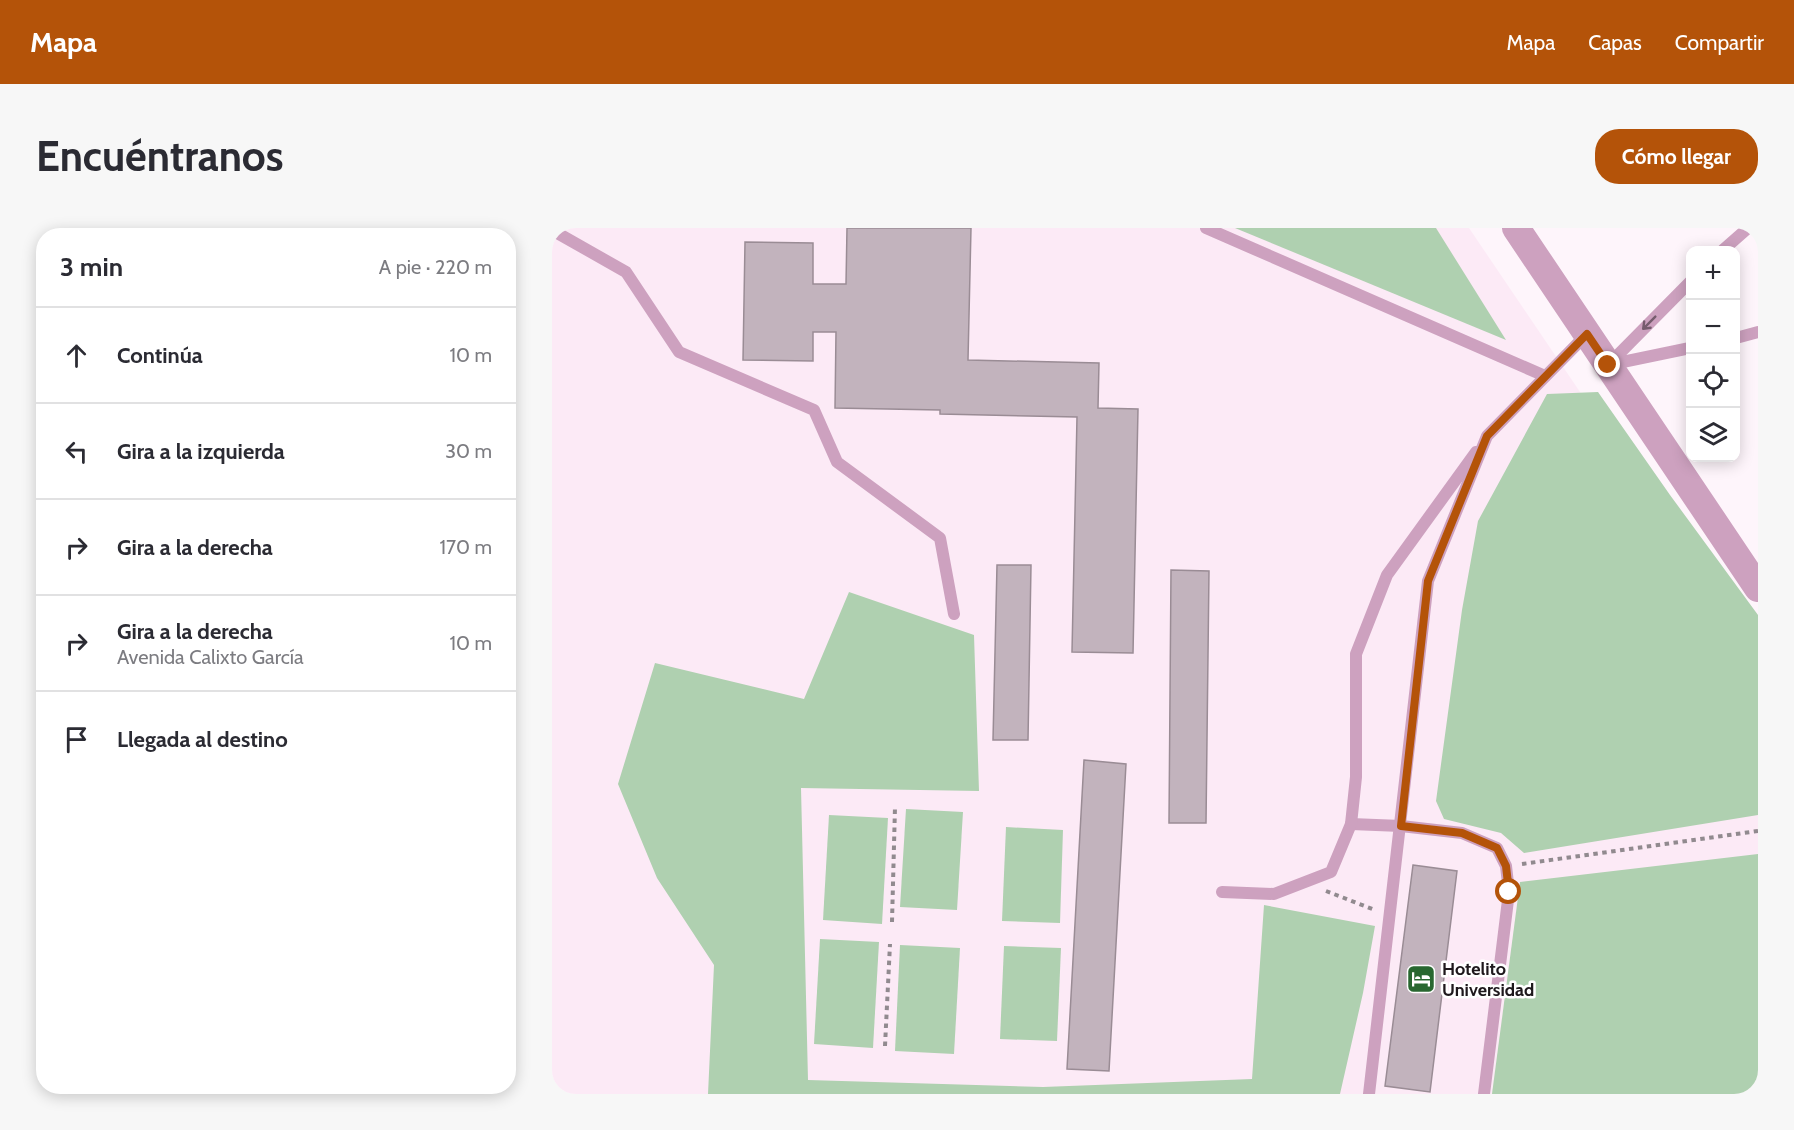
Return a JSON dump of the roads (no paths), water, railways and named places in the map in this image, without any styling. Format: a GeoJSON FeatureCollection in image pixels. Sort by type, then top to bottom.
{"type":"FeatureCollection","features":[{"type":"Feature","properties":{"kind":"street"},"geometry":{"type":"LineString","coordinates":[[1516,228],[1758,588]]}},
{"type":"Feature","properties":{"kind":"lane"},"geometry":{"type":"LineString","coordinates":[[1206,228],[1545,376]]}},
{"type":"Feature","properties":{"kind":"lane"},"geometry":{"type":"LineString","coordinates":[[1728,246],[1748,228]]}},
{"type":"Feature","properties":{"kind":"lane"},"geometry":{"type":"LineString","coordinates":[[552,230],[626,272],[679,352],[814,410],[837,462],[940,538],[954,614]]}},
{"type":"Feature","properties":{"kind":"lane"},"geometry":{"type":"LineString","coordinates":[[1608,365],[1686,286]]}},
{"type":"Feature","properties":{"kind":"lane"},"geometry":{"type":"LineString","coordinates":[[1740,337],[1758,332]]}},
{"type":"Feature","properties":{"kind":"lane"},"geometry":{"type":"LineString","coordinates":[[1222,892],[1274,894],[1331,872],[1351,824],[1356,777],[1356,654],[1387,574],[1487,436],[1587,334]]}},
{"type":"Feature","properties":{"kind":"lane"},"geometry":{"type":"LineString","coordinates":[[1608,365],[1686,349]]}},
{"type":"Feature","properties":{"kind":"lane"},"geometry":{"type":"LineString","coordinates":[[1370,1094],[1428,581],[1487,436]]}},
{"type":"Feature","properties":{"kind":"lane"},"geometry":{"type":"LineString","coordinates":[[1351,824],[1401,826],[1462,833],[1497,848],[1506,866],[1509,892],[1484,1094]]}},
{"type":"Feature","properties":{"kind":"place","name":"Hotelito Universidad"},"geometry":{"type":"Point","coordinates":[1421,979]}}]}
